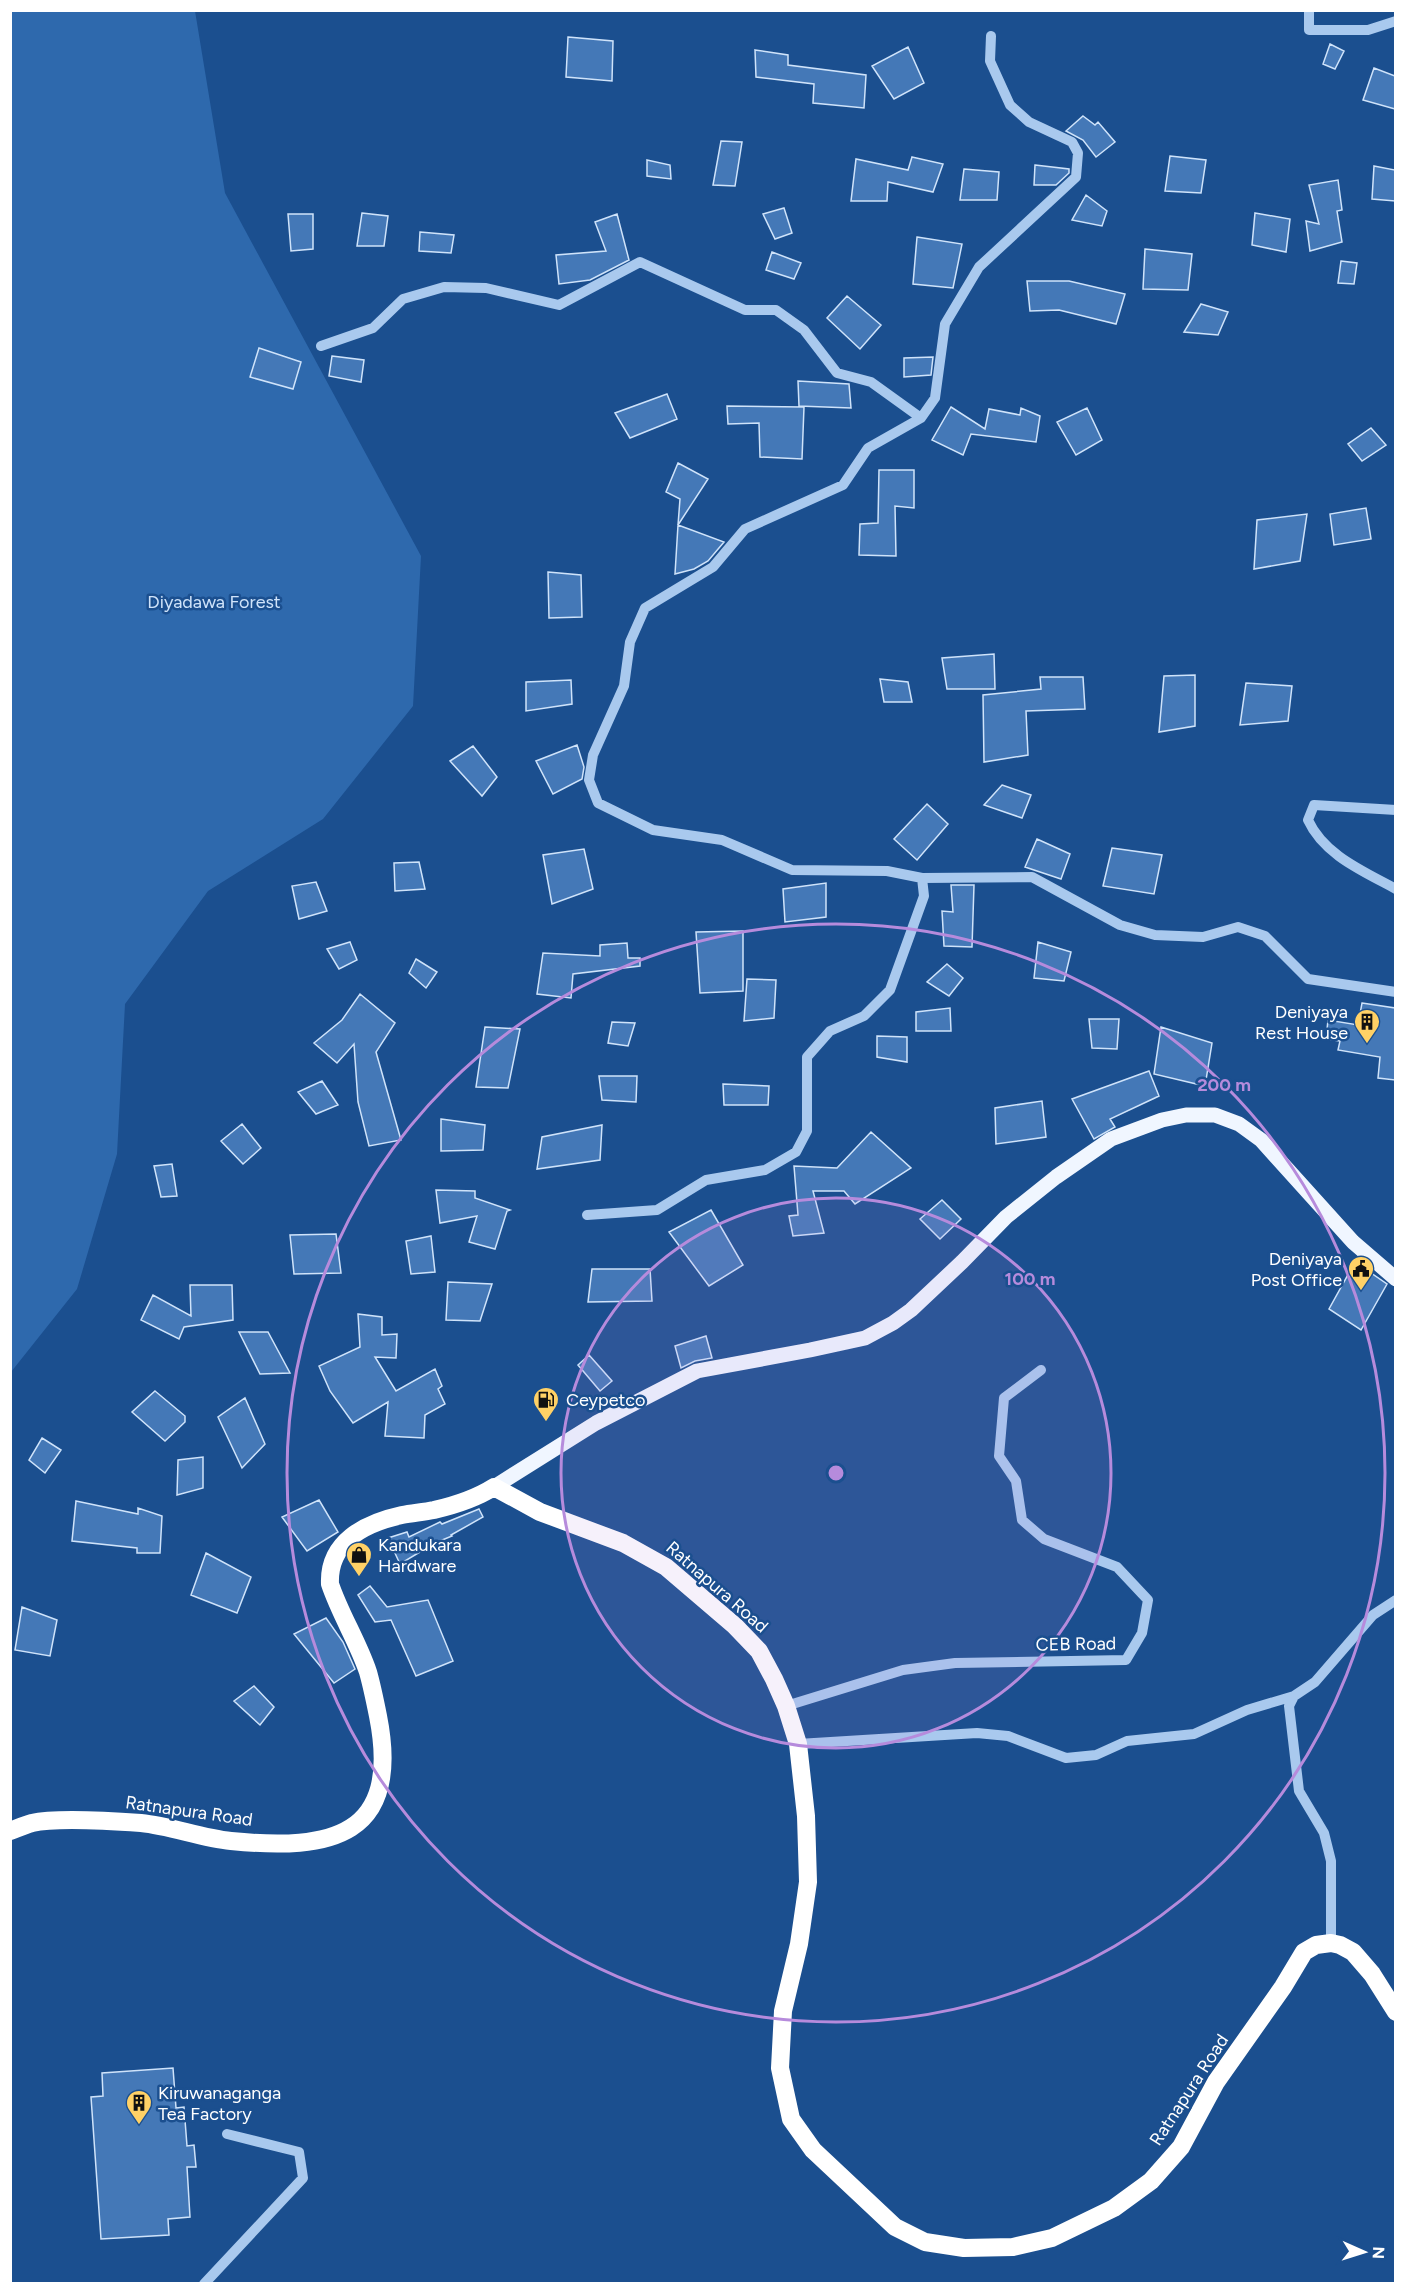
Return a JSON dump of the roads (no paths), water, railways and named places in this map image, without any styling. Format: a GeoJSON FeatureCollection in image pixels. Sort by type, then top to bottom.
{"type":"FeatureCollection","features":[{"type":"Feature","properties":{"kind":"highway","name":"Ratnapura Road"},"geometry":{"type":"LineString","coordinates":[[10,1831],[33,1822],[78,1820],[143,1823],[229,1841],[292,1844],[315,1842],[339,1835],[355,1826],[369,1809],[379,1790],[384,1761],[378,1718],[367,1670],[330,1584],[329,1568],[342,1544],[359,1532],[401,1515],[432,1510],[476,1498],[494,1487],[540,1512],[623,1543],[666,1567],[735,1626],[759,1651],[786,1706],[798,1744],[806,1816],[808,1882],[798,1944],[783,2011],[780,2068],[791,2119],[813,2150],[895,2227],[925,2242],[964,2248],[1003,2247],[1052,2238],[1114,2208],[1151,2181],[1181,2147],[1216,2082],[1283,1987],[1304,1952],[1316,1945],[1331,1944]]}},
{"type":"Feature","properties":{"kind":"highway"},"geometry":{"type":"LineString","coordinates":[[1331,1944],[1340,1945],[1353,1952],[1372,1974],[1395,2012]]}},
{"type":"Feature","properties":{"kind":"main road"},"geometry":{"type":"LineString","coordinates":[[494,1487],[596,1423],[697,1371],[865,1338],[893,1323],[953,1270],[1006,1217],[1056,1177],[1111,1139],[1162,1120],[1186,1114],[1215,1115],[1239,1124],[1261,1140],[1353,1242],[1395,1277]]}},
{"type":"Feature","properties":{"kind":"street"},"geometry":{"type":"LineString","coordinates":[[1309,10],[1309,30],[1368,30],[1395,21]]}},
{"type":"Feature","properties":{"kind":"street"},"geometry":{"type":"LineString","coordinates":[[991,36],[990,61],[1010,105],[1029,122],[1072,142],[1078,153],[1076,177],[979,267],[945,324],[936,399],[921,418],[868,448],[843,485],[745,528],[713,567],[645,608],[630,642],[624,686],[593,755],[590,780],[598,803],[653,830],[722,840],[792,870],[887,871],[922,878],[1032,877],[1120,926],[1155,935],[1203,938],[1238,927],[1265,936],[1308,979],[1395,992]]}},
{"type":"Feature","properties":{"kind":"street"},"geometry":{"type":"LineString","coordinates":[[321,346],[373,328],[403,299],[444,287],[486,288],[559,305],[640,262],[746,310],[776,310],[804,330],[837,373],[871,382],[921,418]]}},
{"type":"Feature","properties":{"kind":"street"},"geometry":{"type":"LineString","coordinates":[[1395,810],[1314,805],[1308,820],[1314,834],[1339,857],[1395,889]]}},
{"type":"Feature","properties":{"kind":"street"},"geometry":{"type":"LineString","coordinates":[[587,1215],[657,1210],[706,1180],[765,1170],[796,1152],[807,1131],[807,1057],[830,1031],[864,1016],[890,990],[924,896],[922,878]]}},
{"type":"Feature","properties":{"kind":"street","name":"CEB Road"},"geometry":{"type":"LineString","coordinates":[[786,1706],[903,1670],[955,1663],[1126,1660],[1142,1633],[1148,1600],[1117,1567],[1044,1539],[1022,1520],[1016,1481],[999,1456],[1004,1398],[1041,1370]]}},
{"type":"Feature","properties":{"kind":"street"},"geometry":{"type":"LineString","coordinates":[[798,1744],[977,1733],[1008,1736],[1066,1758],[1096,1755],[1127,1741],[1194,1734],[1247,1710],[1294,1696],[1315,1682],[1373,1616],[1395,1600]]}},
{"type":"Feature","properties":{"kind":"street"},"geometry":{"type":"LineString","coordinates":[[1294,1696],[1288,1706],[1299,1791],[1324,1833],[1330,1861],[1331,1944]]}},
{"type":"Feature","properties":{"kind":"street"},"geometry":{"type":"LineString","coordinates":[[204,2283],[303,2178],[300,2152],[227,2134]]}},
{"type":"Feature","properties":{"kind":"place","name":"Deniyaya Rest House"},"geometry":{"type":"Point","coordinates":[1367,1045]}},
{"type":"Feature","properties":{"kind":"place","name":"Deniyaya Post Office"},"geometry":{"type":"Point","coordinates":[1361,1292]}},
{"type":"Feature","properties":{"kind":"place","name":"Ceypetco"},"geometry":{"type":"Point","coordinates":[546,1423]}},
{"type":"Feature","properties":{"kind":"place","name":"Kandukara Hardware"},"geometry":{"type":"Point","coordinates":[359,1578]}},
{"type":"Feature","properties":{"kind":"place","name":"Kiruwanaganga Tea Factory"},"geometry":{"type":"Point","coordinates":[139,2126]}},
{"type":"Feature","properties":{"kind":"park label","name":"Diyadawa Forest"},"geometry":{"type":"Point","coordinates":[214,602]}}]}
